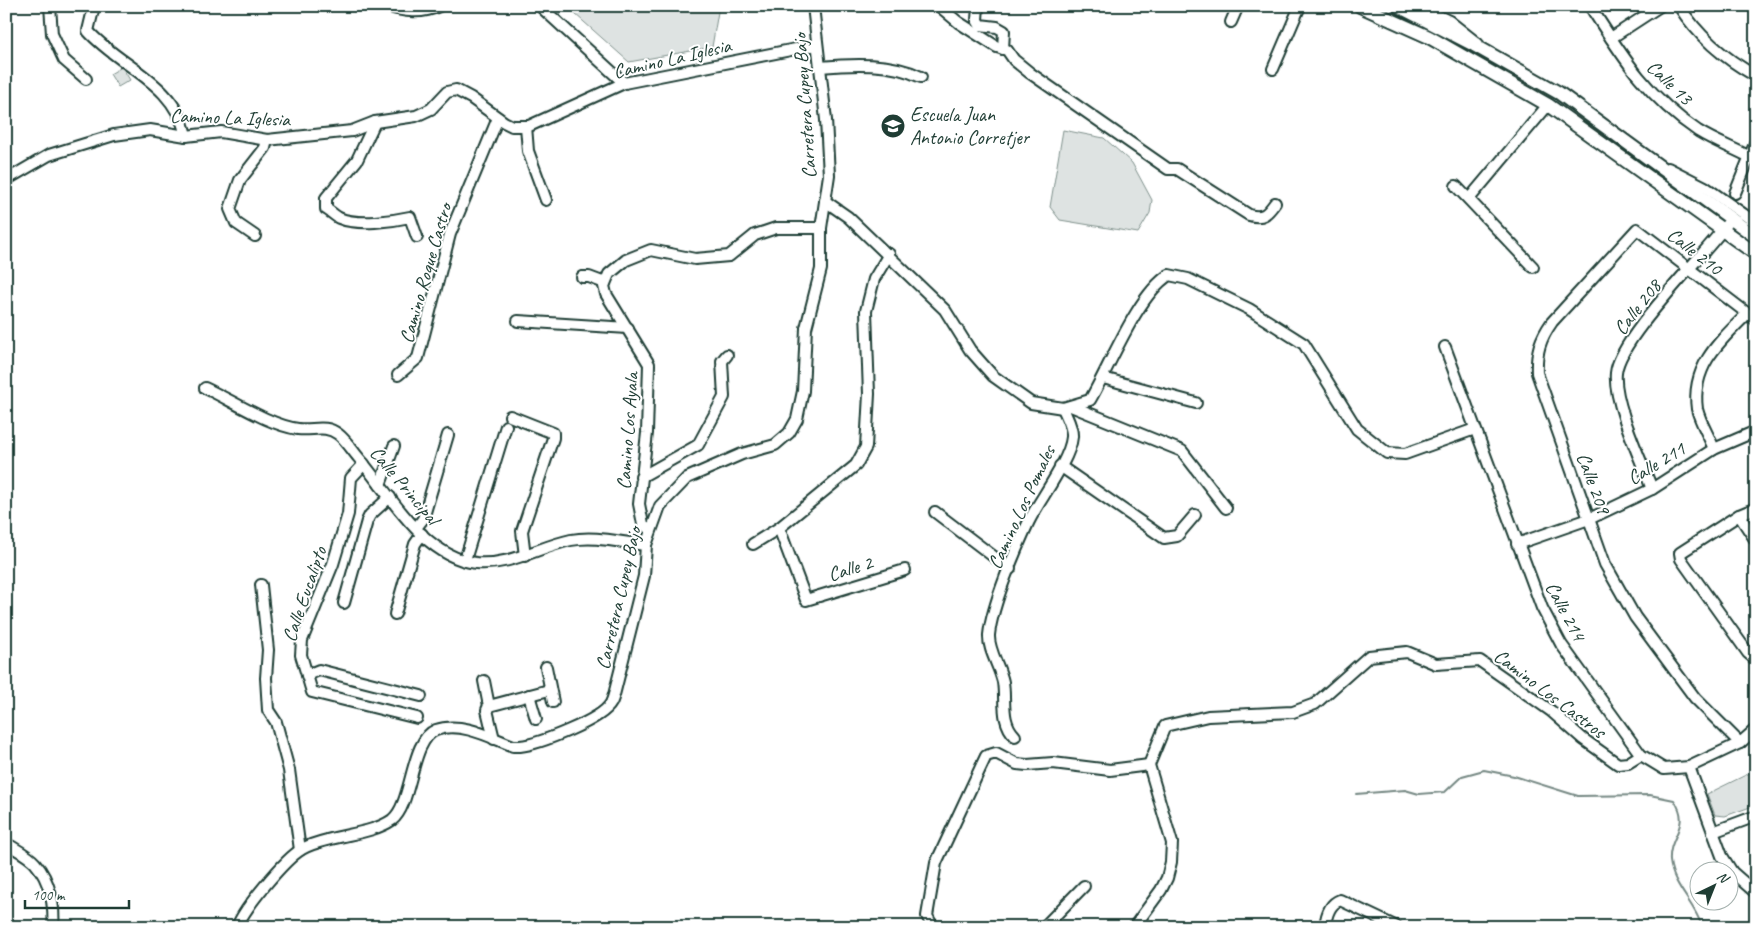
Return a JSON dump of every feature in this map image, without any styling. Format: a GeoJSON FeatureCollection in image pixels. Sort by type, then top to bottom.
{"type":"FeatureCollection","features":[{"type":"Feature","properties":{"kind":"main road"},"geometry":{"type":"LineString","coordinates":[[1360,6],[1429,37],[1548,106],[1756,254]]}},
{"type":"Feature","properties":{"kind":"main road"},"geometry":{"type":"LineString","coordinates":[[1398,6],[1490,54],[1559,93],[1756,237]]}},
{"type":"Feature","properties":{"kind":"street"},"geometry":{"type":"LineString","coordinates":[[50,6],[52,34],[64,60],[86,79]]}},
{"type":"Feature","properties":{"kind":"street"},"geometry":{"type":"LineString","coordinates":[[94,6],[88,30],[102,46],[159,87],[183,120],[186,136]]}},
{"type":"Feature","properties":{"kind":"street"},"geometry":{"type":"LineString","coordinates":[[388,6],[402,9],[433,9],[439,6]]}},
{"type":"Feature","properties":{"kind":"street"},"geometry":{"type":"LineString","coordinates":[[540,6],[624,83]]}},
{"type":"Feature","properties":{"kind":"street","name":"Carretera Cupey Bajo"},"geometry":{"type":"LineString","coordinates":[[237,927],[252,902],[300,850],[327,840],[382,825],[394,819],[401,805],[424,740],[434,730],[456,727],[512,746],[527,745],[597,715],[611,702],[644,576],[646,545],[660,506],[687,478],[742,454],[775,444],[789,433],[797,419],[802,398],[806,328],[821,269],[822,228],[829,175],[826,120],[813,6]]}},
{"type":"Feature","properties":{"kind":"street"},"geometry":{"type":"LineString","coordinates":[[940,6],[958,22],[1003,49],[1030,73],[1168,169],[1178,169],[1249,215],[1259,218],[1266,215],[1275,203]]}},
{"type":"Feature","properties":{"kind":"street"},"geometry":{"type":"LineString","coordinates":[[978,6],[977,20],[980,25],[997,27],[1004,31],[1003,49]]}},
{"type":"Feature","properties":{"kind":"street"},"geometry":{"type":"LineString","coordinates":[[1231,22],[1238,6]]}},
{"type":"Feature","properties":{"kind":"street"},"geometry":{"type":"LineString","coordinates":[[1273,69],[1300,6]]}},
{"type":"Feature","properties":{"kind":"street"},"geometry":{"type":"LineString","coordinates":[[1418,6],[1468,34],[1490,54]]}},
{"type":"Feature","properties":{"kind":"street"},"geometry":{"type":"LineString","coordinates":[[1440,6],[1443,19]]}},
{"type":"Feature","properties":{"kind":"street","name":"Calle 13"},"geometry":{"type":"LineString","coordinates":[[1590,6],[1630,69],[1662,104],[1699,132],[1750,157]]}},
{"type":"Feature","properties":{"kind":"street"},"geometry":{"type":"LineString","coordinates":[[1610,38],[1660,6]]}},
{"type":"Feature","properties":{"kind":"street"},"geometry":{"type":"LineString","coordinates":[[1679,6],[1688,20],[1717,50],[1756,76]]}},
{"type":"Feature","properties":{"kind":"street","name":"Camino La Iglesia"},"geometry":{"type":"LineString","coordinates":[[6,180],[49,155],[114,134],[150,130],[186,136],[221,132],[267,140],[352,132],[375,122],[416,116],[431,109],[447,92],[456,90],[472,98],[512,126],[526,126],[624,83],[816,45]]}},
{"type":"Feature","properties":{"kind":"street"},"geometry":{"type":"LineString","coordinates":[[819,67],[855,65],[905,69],[921,77]]}},
{"type":"Feature","properties":{"kind":"street"},"geometry":{"type":"LineString","coordinates":[[1469,199],[1548,106]]}},
{"type":"Feature","properties":{"kind":"street","name":"Camino Roque Castro"},"geometry":{"type":"LineString","coordinates":[[398,375],[418,358],[450,234],[498,118]]}},
{"type":"Feature","properties":{"kind":"street"},"geometry":{"type":"LineString","coordinates":[[375,122],[357,160],[326,198],[326,209],[340,218],[369,222],[392,222],[410,217],[418,238]]}},
{"type":"Feature","properties":{"kind":"street"},"geometry":{"type":"LineString","coordinates":[[526,126],[528,151],[546,200]]}},
{"type":"Feature","properties":{"kind":"street"},"geometry":{"type":"LineString","coordinates":[[255,236],[236,223],[230,209],[240,180],[265,148],[267,140]]}},
{"type":"Feature","properties":{"kind":"street"},"geometry":{"type":"LineString","coordinates":[[1735,193],[1756,141]]}},
{"type":"Feature","properties":{"kind":"street"},"geometry":{"type":"LineString","coordinates":[[1653,162],[1705,187],[1756,223]]}},
{"type":"Feature","properties":{"kind":"street"},"geometry":{"type":"LineString","coordinates":[[1456,186],[1533,267]]}},
{"type":"Feature","properties":{"kind":"street"},"geometry":{"type":"LineString","coordinates":[[825,201],[848,217],[889,254],[945,310],[970,350],[993,376],[1031,403],[1066,407],[1182,452],[1226,508]]}},
{"type":"Feature","properties":{"kind":"street","name":"Calle 208"},"geometry":{"type":"LineString","coordinates":[[1652,489],[1619,400],[1616,372],[1630,339],[1732,219]]}},
{"type":"Feature","properties":{"kind":"street"},"geometry":{"type":"LineString","coordinates":[[582,277],[589,277],[606,283],[609,274],[626,260],[650,250],[695,259],[729,256],[755,235],[776,228],[822,228]]}},
{"type":"Feature","properties":{"kind":"street","name":"Calle 210"},"geometry":{"type":"LineString","coordinates":[[1637,229],[1751,317]]}},
{"type":"Feature","properties":{"kind":"street","name":"Calle 209"},"geometry":{"type":"LineString","coordinates":[[1637,229],[1552,322],[1541,338],[1536,354],[1537,373],[1605,564],[1634,617],[1695,698],[1740,743]]}},
{"type":"Feature","properties":{"kind":"street"},"geometry":{"type":"LineString","coordinates":[[754,544],[779,528],[856,465],[866,447],[869,394],[866,311],[874,279],[889,254]]}},
{"type":"Feature","properties":{"kind":"street"},"geometry":{"type":"LineString","coordinates":[[1066,407],[1090,400],[1134,318],[1158,282],[1169,275],[1188,279],[1249,309],[1304,344],[1357,429],[1387,453],[1405,454],[1475,429]]}},
{"type":"Feature","properties":{"kind":"street","name":"Camino Los Ayala"},"geometry":{"type":"LineString","coordinates":[[606,283],[606,294],[649,364],[646,433],[639,504],[643,524],[650,530]]}},
{"type":"Feature","properties":{"kind":"street"},"geometry":{"type":"LineString","coordinates":[[1714,448],[1697,409],[1698,376],[1702,365],[1721,340],[1751,317]]}},
{"type":"Feature","properties":{"kind":"street"},"geometry":{"type":"LineString","coordinates":[[518,321],[628,328]]}},
{"type":"Feature","properties":{"kind":"street","name":"Calle 214"},"geometry":{"type":"LineString","coordinates":[[1445,348],[1542,608],[1561,644],[1641,755],[1664,769],[1689,767],[1740,743],[1756,729]]}},
{"type":"Feature","properties":{"kind":"street"},"geometry":{"type":"LineString","coordinates":[[641,477],[698,445],[724,397],[722,361],[727,355]]}},
{"type":"Feature","properties":{"kind":"street"},"geometry":{"type":"LineString","coordinates":[[1103,378],[1196,404]]}},
{"type":"Feature","properties":{"kind":"street","name":"Calle Principal"},"geometry":{"type":"LineString","coordinates":[[205,388],[287,427],[302,430],[327,428],[338,435],[364,464],[404,517],[449,556],[477,563],[507,562],[569,540],[584,538],[646,545]]}},
{"type":"Feature","properties":{"kind":"street","name":"Camino Los Pomales"},"geometry":{"type":"LineString","coordinates":[[1015,736],[1006,722],[1002,696],[1003,684],[989,638],[992,616],[1029,521],[1060,466],[1072,436],[1066,407]]}},
{"type":"Feature","properties":{"kind":"street"},"geometry":{"type":"LineString","coordinates":[[465,560],[508,421],[553,433],[553,438],[522,531],[525,556]]}},
{"type":"Feature","properties":{"kind":"street","name":"Calle 211"},"geometry":{"type":"LineString","coordinates":[[1517,544],[1588,519],[1652,489],[1714,448],[1756,431]]}},
{"type":"Feature","properties":{"kind":"street"},"geometry":{"type":"LineString","coordinates":[[394,614],[448,435]]}},
{"type":"Feature","properties":{"kind":"street"},"geometry":{"type":"LineString","coordinates":[[380,485],[394,446]]}},
{"type":"Feature","properties":{"kind":"street","name":"Calle Eucalipto"},"geometry":{"type":"LineString","coordinates":[[364,464],[351,478],[348,514],[334,564],[302,640],[301,655],[312,692],[417,718]]}},
{"type":"Feature","properties":{"kind":"street"},"geometry":{"type":"LineString","coordinates":[[1060,466],[1164,538],[1177,536],[1195,515]]}},
{"type":"Feature","properties":{"kind":"street"},"geometry":{"type":"LineString","coordinates":[[344,603],[370,515],[390,497]]}},
{"type":"Feature","properties":{"kind":"street"},"geometry":{"type":"LineString","coordinates":[[1756,508],[1738,515],[1680,553],[1681,559],[1748,652],[1756,660]]}},
{"type":"Feature","properties":{"kind":"street"},"geometry":{"type":"LineString","coordinates":[[935,512],[1010,569]]}},
{"type":"Feature","properties":{"kind":"street"},"geometry":{"type":"LineString","coordinates":[[1738,515],[1756,541]]}},
{"type":"Feature","properties":{"kind":"street","name":"Calle 2"},"geometry":{"type":"LineString","coordinates":[[779,528],[806,600],[905,570]]}},
{"type":"Feature","properties":{"kind":"street"},"geometry":{"type":"LineString","coordinates":[[261,585],[268,650],[266,686],[268,710],[276,722],[289,770],[300,850]]}},
{"type":"Feature","properties":{"kind":"street","name":"Camino Los Castros"},"geometry":{"type":"LineString","coordinates":[[1149,765],[1165,726],[1208,716],[1293,712],[1315,704],[1369,656],[1407,652],[1436,664],[1480,661],[1552,711],[1582,740],[1618,764],[1628,763],[1641,755]]}},
{"type":"Feature","properties":{"kind":"street"},"geometry":{"type":"LineString","coordinates":[[546,666],[549,690],[553,702]]}},
{"type":"Feature","properties":{"kind":"street"},"geometry":{"type":"LineString","coordinates":[[307,675],[320,670],[421,696]]}},
{"type":"Feature","properties":{"kind":"street"},"geometry":{"type":"LineString","coordinates":[[484,681],[489,706],[487,710],[494,739]]}},
{"type":"Feature","properties":{"kind":"street"},"geometry":{"type":"LineString","coordinates":[[489,706],[549,690]]}},
{"type":"Feature","properties":{"kind":"street"},"geometry":{"type":"LineString","coordinates":[[529,695],[536,719]]}},
{"type":"Feature","properties":{"kind":"street"},"geometry":{"type":"LineString","coordinates":[[933,927],[927,916],[936,863],[982,761],[986,756],[996,753],[1017,764],[1028,765],[1053,763],[1110,770],[1149,765],[1172,843],[1171,862],[1168,878],[1134,927]]}},
{"type":"Feature","properties":{"kind":"street"},"geometry":{"type":"LineString","coordinates":[[1689,767],[1722,856],[1732,872],[1756,893]]}},
{"type":"Feature","properties":{"kind":"street"},"geometry":{"type":"LineString","coordinates":[[1713,832],[1756,816]]}},
{"type":"Feature","properties":{"kind":"street"},"geometry":{"type":"LineString","coordinates":[[6,843],[35,862],[43,875],[51,896],[53,927]]}},
{"type":"Feature","properties":{"kind":"street"},"geometry":{"type":"LineString","coordinates":[[1044,927],[1084,886]]}},
{"type":"Feature","properties":{"kind":"street"},"geometry":{"type":"LineString","coordinates":[[1326,927],[1328,910],[1336,901],[1340,900],[1397,927]]}},
{"type":"Feature","properties":{"kind":"shaded area"},"geometry":{"type":"Polygon","coordinates":[[[566,6],[719,6],[712,47],[629,62],[566,6]]]}},
{"type":"Feature","properties":{"kind":"shaded area"},"geometry":{"type":"Polygon","coordinates":[[[122,67],[130,80],[118,87],[110,74],[122,67]]]}},
{"type":"Feature","properties":{"kind":"shaded area"},"geometry":{"type":"Polygon","coordinates":[[[1063,130],[1104,138],[1132,163],[1152,200],[1150,213],[1138,233],[1060,220],[1050,207],[1063,130]]]}},
{"type":"Feature","properties":{"kind":"shaded area"},"geometry":{"type":"Polygon","coordinates":[[[1756,770],[1756,805],[1725,816],[1715,815],[1707,794],[1756,770]]]}},
{"type":"Feature","properties":{"kind":"waterway"},"geometry":{"type":"LineString","coordinates":[[1356,794],[1405,790],[1419,794],[1445,792],[1462,776],[1484,770],[1514,776],[1578,796],[1650,795],[1674,800],[1681,817],[1670,852],[1670,861],[1675,879],[1699,918],[1702,927]]}},
{"type":"Feature","properties":{"kind":"place","name":"Escuela Juan Antonio Corretjer"},"geometry":{"type":"Point","coordinates":[893,126]}}]}
